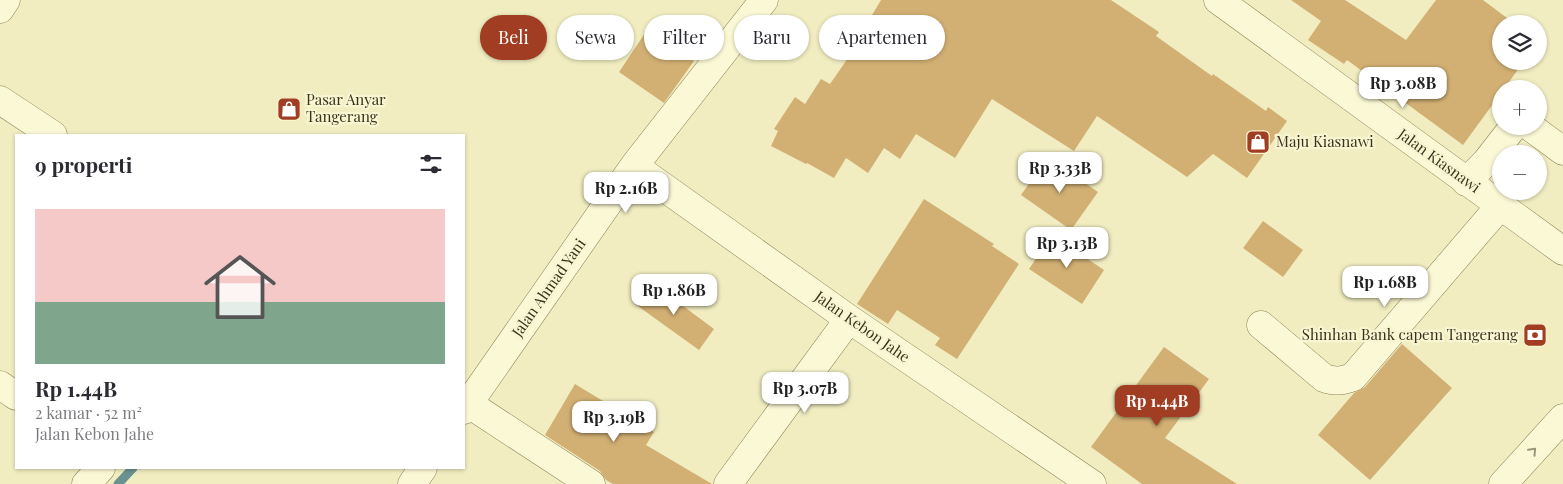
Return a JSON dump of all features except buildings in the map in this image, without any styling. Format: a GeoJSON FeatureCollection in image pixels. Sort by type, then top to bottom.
{"type":"FeatureCollection","features":[{"type":"Feature","properties":{"kind":"street"},"geometry":{"type":"LineString","coordinates":[[0,8],[6,0]]}},
{"type":"Feature","properties":{"kind":"street","name":"Jalan Ahmad Yani"},"geometry":{"type":"LineString","coordinates":[[467,400],[634,166],[764,0]]}},
{"type":"Feature","properties":{"kind":"street","name":"Jalan Kiasnawi"},"geometry":{"type":"LineString","coordinates":[[1218,0],[1563,252]]}},
{"type":"Feature","properties":{"kind":"street"},"geometry":{"type":"LineString","coordinates":[[0,100],[51,134]]}},
{"type":"Feature","properties":{"kind":"street"},"geometry":{"type":"LineString","coordinates":[[1466,182],[1486,162],[1507,135]]}},
{"type":"Feature","properties":{"kind":"street"},"geometry":{"type":"LineString","coordinates":[[1542,135],[1563,150]]}},
{"type":"Feature","properties":{"kind":"street","name":"Jalan Kebon Jahe"},"geometry":{"type":"LineString","coordinates":[[634,166],[849,319],[1092,484]]}},
{"type":"Feature","properties":{"kind":"street"},"geometry":{"type":"LineString","coordinates":[[1261,325],[1324,378],[1334,382],[1353,377],[1500,206]]}},
{"type":"Feature","properties":{"kind":"street"},"geometry":{"type":"LineString","coordinates":[[728,484],[849,319]]}},
{"type":"Feature","properties":{"kind":"street"},"geometry":{"type":"LineString","coordinates":[[0,385],[15,395]]}},
{"type":"Feature","properties":{"kind":"street"},"geometry":{"type":"LineString","coordinates":[[467,400],[590,484]]}},
{"type":"Feature","properties":{"kind":"street"},"geometry":{"type":"LineString","coordinates":[[1502,484],[1563,418]]}},
{"type":"Feature","properties":{"kind":"street"},"geometry":{"type":"LineString","coordinates":[[86,484],[100,469]]}},
{"type":"Feature","properties":{"kind":"street"},"geometry":{"type":"LineString","coordinates":[[412,484],[423,469]]}},
{"type":"Feature","properties":{"kind":"waterway"},"geometry":{"type":"LineString","coordinates":[[118,484],[132,469]]}},
{"type":"Feature","properties":{"kind":"place","name":"Pasar Anyar Tangerang"},"geometry":{"type":"Point","coordinates":[289,109]}},
{"type":"Feature","properties":{"kind":"place","name":"Maju Kiasnawi"},"geometry":{"type":"Point","coordinates":[1258,142]}},
{"type":"Feature","properties":{"kind":"place","name":"Shinhan Bank capem Tangerang"},"geometry":{"type":"Point","coordinates":[1535,335]}}]}
